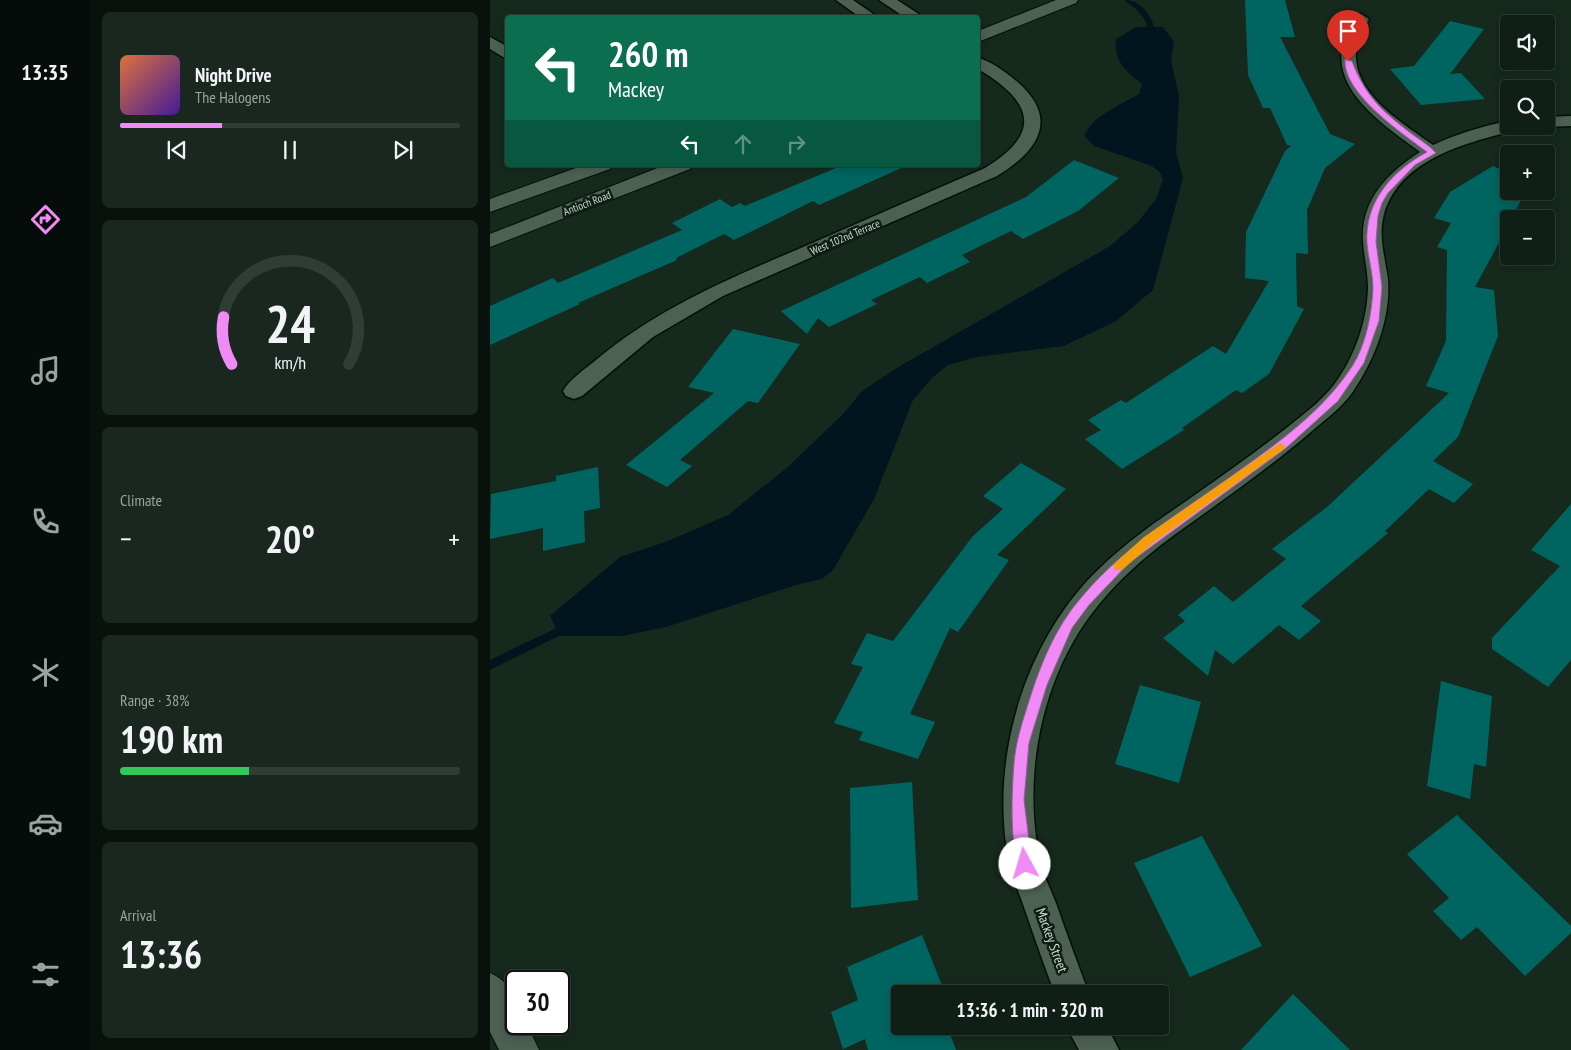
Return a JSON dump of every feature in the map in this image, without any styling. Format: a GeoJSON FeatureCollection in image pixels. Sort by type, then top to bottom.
{"type":"FeatureCollection","features":[{"type":"Feature","properties":{"kind":"main road"},"geometry":{"type":"LineString","coordinates":[[980,37],[1070,0]]}},
{"type":"Feature","properties":{"kind":"main road"},"geometry":{"type":"LineString","coordinates":[[490,206],[597,167]]}},
{"type":"Feature","properties":{"kind":"main road","name":"Antioch Road"},"geometry":{"type":"LineString","coordinates":[[490,241],[678,167]]}},
{"type":"Feature","properties":{"kind":"main road"},"geometry":{"type":"LineString","coordinates":[[490,992],[520,1050]]}},
{"type":"Feature","properties":{"kind":"street"},"geometry":{"type":"LineString","coordinates":[[844,0],[867,15]]}},
{"type":"Feature","properties":{"kind":"street"},"geometry":{"type":"LineString","coordinates":[[886,0],[913,15]]}},
{"type":"Feature","properties":{"kind":"street"},"geometry":{"type":"LineString","coordinates":[[1361,19],[1350,46],[1348,61],[1356,82],[1370,103],[1386,118],[1432,153]]}},
{"type":"Feature","properties":{"kind":"street"},"geometry":{"type":"LineString","coordinates":[[490,42],[505,53]]}},
{"type":"Feature","properties":{"kind":"street","name":"West 102nd Terrace"},"geometry":{"type":"LineString","coordinates":[[574,391],[624,348],[681,311],[716,292],[991,172],[1014,156],[1029,138],[1033,120],[1029,103],[1018,89],[980,64]]}},
{"type":"Feature","properties":{"kind":"street"},"geometry":{"type":"LineString","coordinates":[[1555,122],[1571,121]]}},
{"type":"Feature","properties":{"kind":"street","name":"Mackey Street"},"geometry":{"type":"LineString","coordinates":[[1069,985],[1025,864],[1018,800],[1022,743],[1040,685],[1054,651],[1068,625],[1084,602],[1124,560],[1282,445],[1335,399],[1359,363],[1374,321],[1378,287],[1372,242],[1374,216],[1384,191],[1412,163],[1462,138],[1500,129]]}},
{"type":"Feature","properties":{"kind":"water"},"geometry":{"type":"Polygon","coordinates":[[[1136,27],[1163,27],[1174,42],[1171,60],[1179,96],[1176,152],[1183,178],[1153,290],[1116,321],[1064,346],[977,357],[948,365],[933,377],[913,400],[874,499],[833,570],[822,579],[796,585],[666,627],[622,636],[560,636],[550,616],[620,557],[668,541],[728,515],[789,466],[844,413],[862,391],[900,366],[1110,246],[1138,222],[1156,199],[1163,179],[1160,172],[1152,166],[1094,146],[1085,136],[1087,130],[1099,118],[1139,94],[1142,84],[1122,65],[1116,47],[1116,39],[1136,27]]]}},
{"type":"Feature","properties":{"kind":"building"},"geometry":{"type":"Polygon","coordinates":[[[1245,0],[1285,0],[1295,37],[1280,37],[1330,134],[1355,144],[1325,168],[1307,210],[1308,254],[1296,253],[1297,306],[1304,309],[1269,374],[1242,393],[1236,390],[1182,428],[1184,430],[1122,469],[1085,439],[1101,430],[1088,420],[1121,400],[1126,403],[1213,346],[1226,354],[1269,281],[1245,278],[1246,232],[1285,151],[1291,146],[1287,145],[1270,108],[1263,108],[1248,75],[1245,0]]]}},
{"type":"Feature","properties":{"kind":"building"},"geometry":{"type":"Polygon","coordinates":[[[1450,21],[1484,29],[1450,74],[1461,73],[1485,99],[1421,105],[1390,69],[1414,66],[1450,21]]]}},
{"type":"Feature","properties":{"kind":"building"},"geometry":{"type":"Polygon","coordinates":[[[1074,160],[1119,178],[1078,211],[1023,239],[1011,231],[962,255],[970,262],[927,283],[920,277],[871,300],[877,304],[829,327],[818,318],[807,334],[781,311],[1026,197],[1074,160]]]}},
{"type":"Feature","properties":{"kind":"building"},"geometry":{"type":"Polygon","coordinates":[[[1493,166],[1500,169],[1500,200],[1521,200],[1516,210],[1500,210],[1500,241],[1475,287],[1494,290],[1498,336],[1458,437],[1433,461],[1473,484],[1454,503],[1429,489],[1385,531],[1388,533],[1301,606],[1321,621],[1299,640],[1279,625],[1233,664],[1215,650],[1208,676],[1163,638],[1185,621],[1178,615],[1214,586],[1233,602],[1286,559],[1272,549],[1327,507],[1449,393],[1426,386],[1446,341],[1447,250],[1437,247],[1451,223],[1434,218],[1450,192],[1493,166]]]}},
{"type":"Feature","properties":{"kind":"building"},"geometry":{"type":"Polygon","coordinates":[[[838,167],[904,167],[819,205],[813,201],[734,240],[724,234],[676,258],[677,260],[578,303],[580,304],[490,345],[490,306],[553,278],[558,283],[682,230],[672,223],[720,199],[732,207],[740,203],[745,206],[838,167]]]}},
{"type":"Feature","properties":{"kind":"building"},"geometry":{"type":"Polygon","coordinates":[[[733,329],[800,344],[758,403],[748,401],[680,460],[692,466],[667,487],[626,465],[714,393],[688,387],[733,329]]]}},
{"type":"Feature","properties":{"kind":"building"},"geometry":{"type":"Polygon","coordinates":[[[1021,463],[1066,489],[997,555],[1009,560],[958,632],[950,628],[910,714],[935,722],[918,759],[859,740],[863,732],[834,723],[863,667],[851,664],[867,633],[893,641],[973,536],[1003,509],[983,496],[1021,463]]]}},
{"type":"Feature","properties":{"kind":"building"},"geometry":{"type":"Polygon","coordinates":[[[598,467],[600,508],[584,511],[585,542],[543,551],[543,528],[490,539],[491,494],[556,481],[556,476],[598,467]]]}},
{"type":"Feature","properties":{"kind":"building"},"geometry":{"type":"Polygon","coordinates":[[[1571,504],[1571,660],[1548,687],[1492,649],[1492,638],[1560,566],[1531,550],[1571,504]]]}},
{"type":"Feature","properties":{"kind":"building"},"geometry":{"type":"Polygon","coordinates":[[[1441,681],[1492,696],[1486,767],[1474,764],[1470,799],[1427,786],[1441,681]]]}},
{"type":"Feature","properties":{"kind":"building"},"geometry":{"type":"Polygon","coordinates":[[[1140,685],[1201,702],[1179,783],[1115,764],[1140,685]]]}},
{"type":"Feature","properties":{"kind":"building"},"geometry":{"type":"Polygon","coordinates":[[[912,782],[918,900],[851,908],[850,788],[912,782]]]}},
{"type":"Feature","properties":{"kind":"building"},"geometry":{"type":"Polygon","coordinates":[[[1457,815],[1571,926],[1571,933],[1525,976],[1477,927],[1461,940],[1433,911],[1449,898],[1407,854],[1457,815]]]}},
{"type":"Feature","properties":{"kind":"building"},"geometry":{"type":"Polygon","coordinates":[[[1202,836],[1262,946],[1190,977],[1134,863],[1202,836]]]}},
{"type":"Feature","properties":{"kind":"building"},"geometry":{"type":"Polygon","coordinates":[[[922,935],[942,985],[891,985],[891,1035],[950,1035],[956,1050],[868,1050],[865,1039],[843,1049],[831,1012],[858,1000],[847,967],[922,935]]]}},
{"type":"Feature","properties":{"kind":"building"},"geometry":{"type":"Polygon","coordinates":[[[1293,994],[1350,1050],[1241,1050],[1293,994]]]}},
{"type":"Feature","properties":{"kind":"waterway"},"geometry":{"type":"LineString","coordinates":[[1128,1],[1139,8],[1149,20],[1153,38]]}},
{"type":"Feature","properties":{"kind":"waterway"},"geometry":{"type":"LineString","coordinates":[[490,665],[569,626]]}},
{"type":"Feature","properties":{"kind":"slow traffic"},"geometry":{"type":"LineString","coordinates":[[1118,567],[1148,540],[1280,446]]}},
{"type":"Feature","properties":{"kind":"route"},"geometry":{"type":"LineString","coordinates":[[1025,864],[1018,800],[1022,743],[1040,685],[1054,651],[1068,625],[1084,602],[1124,560],[1148,540],[1282,445],[1335,399],[1359,363],[1374,321],[1378,287],[1372,242],[1374,216],[1378,203],[1384,191],[1412,163],[1432,153],[1386,118],[1370,103],[1356,82],[1348,61]]}}]}
